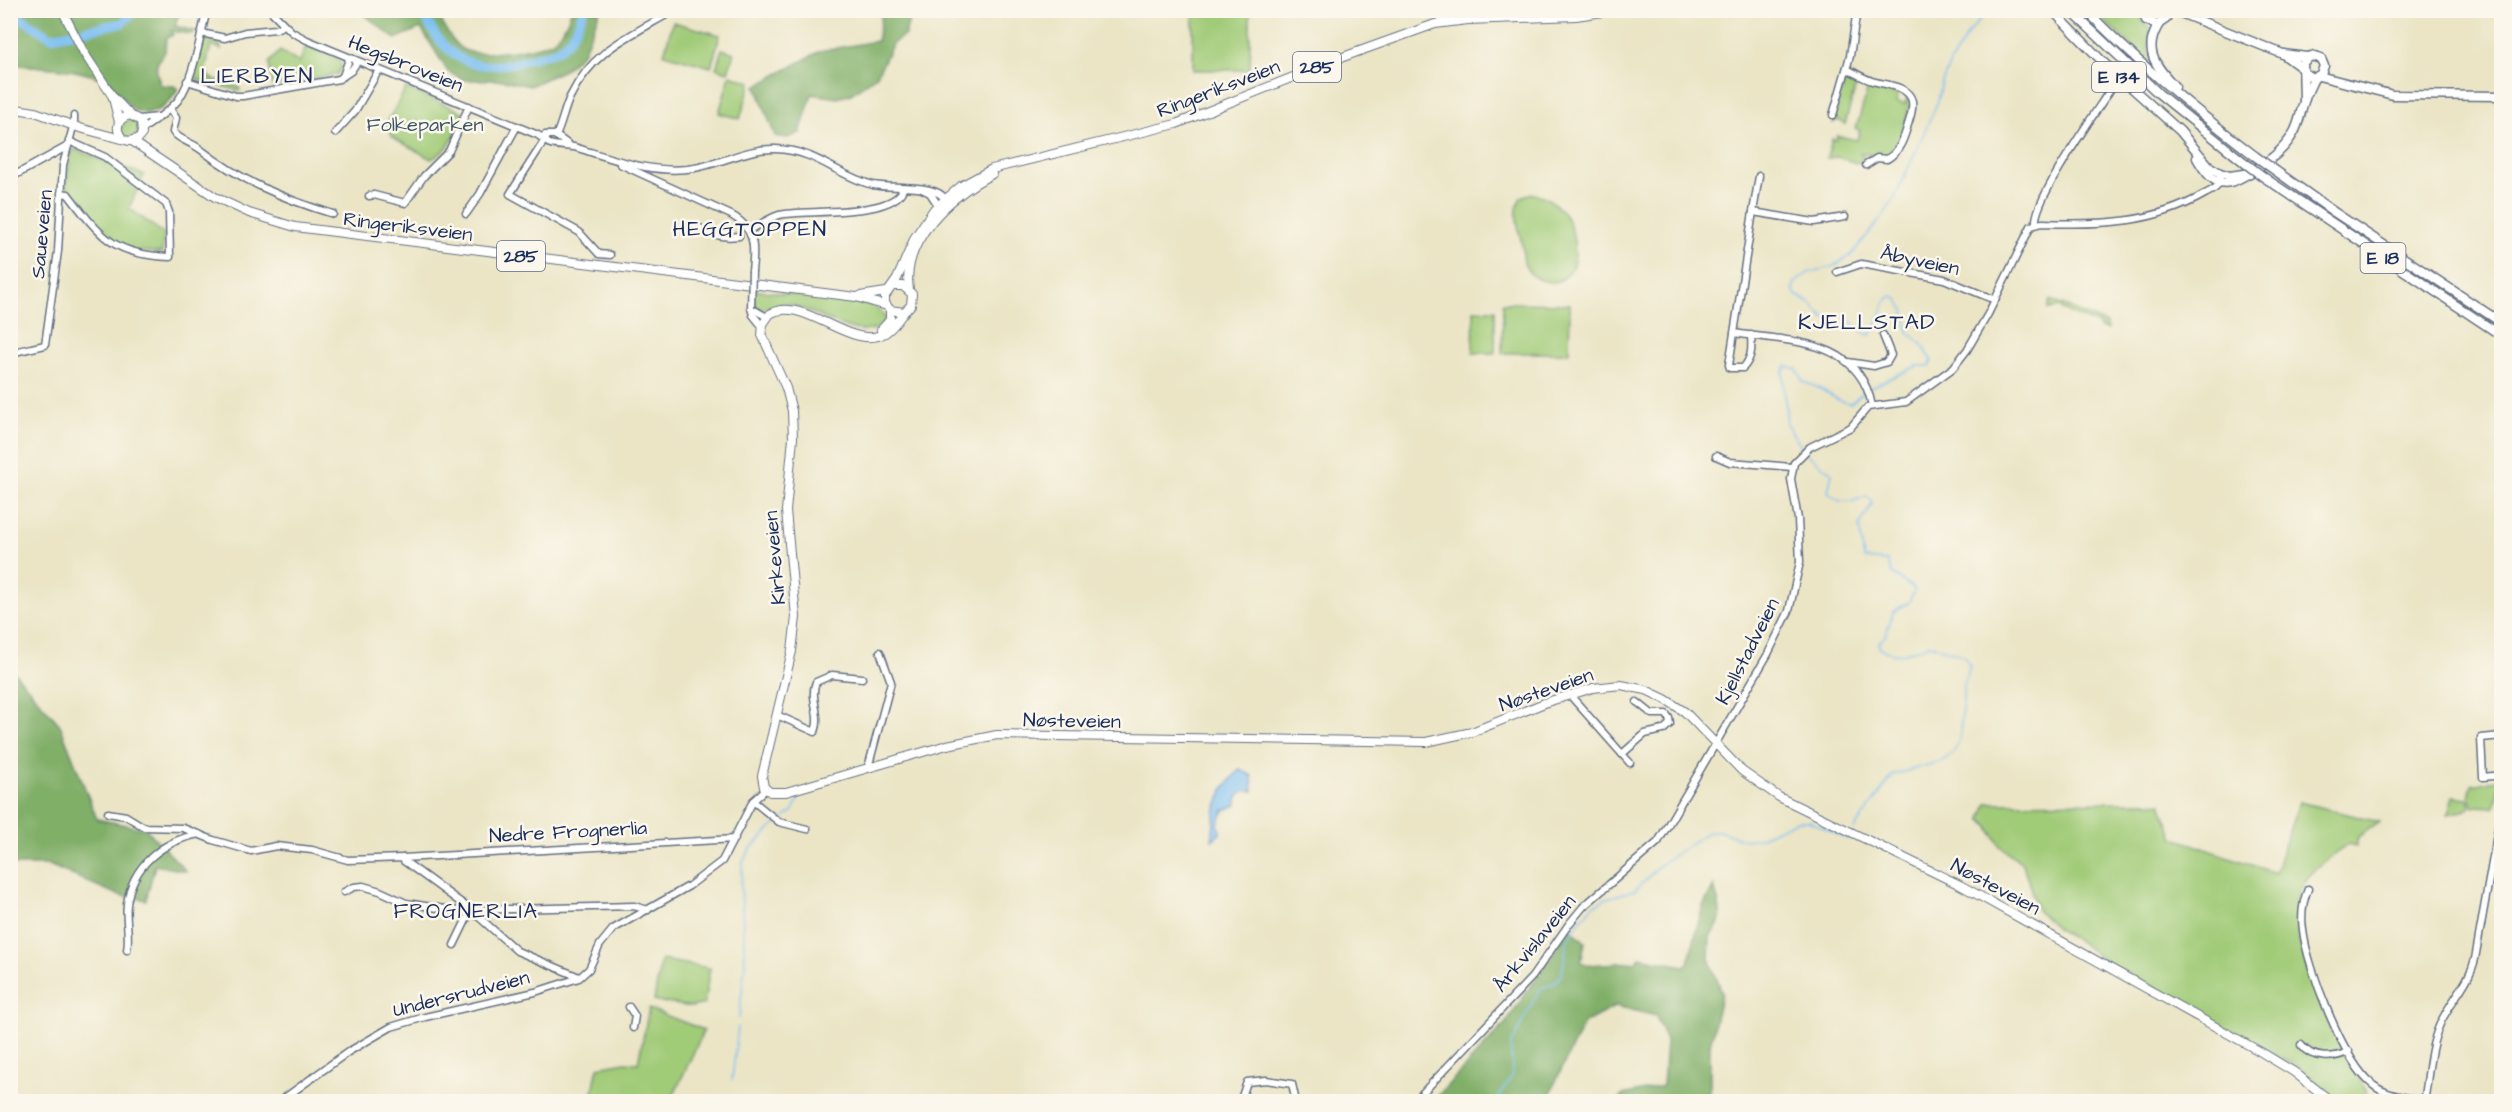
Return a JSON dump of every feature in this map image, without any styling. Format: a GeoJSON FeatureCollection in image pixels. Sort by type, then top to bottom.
{"type":"FeatureCollection","features":[{"type":"Feature","properties":{"kind":"highway","name":"E 134"},"geometry":{"type":"LineString","coordinates":[[2052,10],[2089,49],[2189,141],[2218,178]]}},
{"type":"Feature","properties":{"kind":"highway","name":"E 18"},"geometry":{"type":"LineString","coordinates":[[2070,10],[2157,93],[2245,163],[2502,336]]}},
{"type":"Feature","properties":{"kind":"highway","name":"E 18"},"geometry":{"type":"LineString","coordinates":[[2086,10],[2129,53],[2199,114],[2276,171],[2502,323]]}},
{"type":"Feature","properties":{"kind":"highway"},"geometry":{"type":"LineString","coordinates":[[2143,10],[2148,22],[2167,16],[2188,18],[2283,54],[2319,57],[2324,67],[2343,81]]}},
{"type":"Feature","properties":{"kind":"highway","name":"E 18"},"geometry":{"type":"LineString","coordinates":[[2167,16],[2151,42],[2152,56],[2163,73],[2194,104],[2199,114]]}},
{"type":"Feature","properties":{"kind":"highway"},"geometry":{"type":"LineString","coordinates":[[2283,54],[2316,77],[2343,81],[2393,95],[2502,96]]}},
{"type":"Feature","properties":{"kind":"highway"},"geometry":{"type":"LineString","coordinates":[[2304,100],[2303,70],[2307,57]]}},
{"type":"Feature","properties":{"kind":"highway"},"geometry":{"type":"LineString","coordinates":[[2218,178],[2250,173],[2274,157],[2289,141],[2298,123],[2304,100],[2324,67]]}},
{"type":"Feature","properties":{"kind":"main road","name":"Ringeriksveien"},"geometry":{"type":"LineString","coordinates":[[856,297],[890,289],[915,237],[943,203],[1006,166],[1176,124],[1313,68],[1435,24],[1468,20],[1567,17],[1616,10]]}},
{"type":"Feature","properties":{"kind":"main road"},"geometry":{"type":"LineString","coordinates":[[62,12],[113,97],[130,115],[139,119]]}},
{"type":"Feature","properties":{"kind":"main road"},"geometry":{"type":"LineString","coordinates":[[113,97],[122,138]]}},
{"type":"Feature","properties":{"kind":"main road","name":"Ringeriksveien"},"geometry":{"type":"LineString","coordinates":[[10,108],[35,112],[73,126],[132,141],[193,185],[220,200],[249,213],[295,227],[856,297],[888,308]]}},
{"type":"Feature","properties":{"kind":"main road"},"geometry":{"type":"LineString","coordinates":[[95,131],[118,124],[130,115]]}},
{"type":"Feature","properties":{"kind":"main road","name":"Ringeriksveien"},"geometry":{"type":"LineString","coordinates":[[139,119],[152,154]]}},
{"type":"Feature","properties":{"kind":"main road"},"geometry":{"type":"LineString","coordinates":[[132,141],[143,131]]}},
{"type":"Feature","properties":{"kind":"main road","name":"Ringeriksveien"},"geometry":{"type":"LineString","coordinates":[[909,290],[909,274],[917,246],[943,203]]}},
{"type":"Feature","properties":{"kind":"main road","name":"285"},"geometry":{"type":"LineString","coordinates":[[902,285],[909,290],[912,301],[909,308],[897,313],[888,308],[884,300],[890,289],[902,285]]}},
{"type":"Feature","properties":{"kind":"main road"},"geometry":{"type":"LineString","coordinates":[[875,335],[888,324],[888,308]]}},
{"type":"Feature","properties":{"kind":"main road"},"geometry":{"type":"LineString","coordinates":[[762,326],[767,317],[776,310],[788,309],[858,335],[875,335],[890,329],[904,312]]}},
{"type":"Feature","properties":{"kind":"main road","name":"Kirkeveien"},"geometry":{"type":"LineString","coordinates":[[762,326],[763,341],[787,389],[793,423],[786,511],[795,627],[792,651],[762,776],[768,791]]}},
{"type":"Feature","properties":{"kind":"main road","name":"Nøsteveien"},"geometry":{"type":"LineString","coordinates":[[768,791],[786,792],[960,741],[997,735],[1426,742],[1472,732],[1569,694],[1613,685],[1646,690],[1684,712],[1742,771],[1767,790],[1960,885],[2261,1052],[2294,1072],[2332,1101]]}},
{"type":"Feature","properties":{"kind":"street"},"geometry":{"type":"LineString","coordinates":[[143,131],[179,99],[187,81],[207,10]]}},
{"type":"Feature","properties":{"kind":"street","name":"Hegsbroveien"},"geometry":{"type":"LineString","coordinates":[[270,10],[297,35],[350,59],[538,135],[617,162],[657,168],[685,169],[705,166],[757,150],[787,150],[818,158],[872,185],[934,190],[943,203]]}},
{"type":"Feature","properties":{"kind":"street"},"geometry":{"type":"LineString","coordinates":[[610,255],[599,254],[579,232],[510,194],[538,150],[552,139],[578,82],[591,64],[614,46],[675,10]]}},
{"type":"Feature","properties":{"kind":"street"},"geometry":{"type":"LineString","coordinates":[[1833,116],[1846,69],[1857,10]]}},
{"type":"Feature","properties":{"kind":"street"},"geometry":{"type":"LineString","coordinates":[[201,33],[227,38],[245,32],[276,29],[284,25]]}},
{"type":"Feature","properties":{"kind":"street"},"geometry":{"type":"LineString","coordinates":[[343,75],[350,59]]}},
{"type":"Feature","properties":{"kind":"street"},"geometry":{"type":"LineString","coordinates":[[187,81],[236,96],[243,96],[335,80],[351,71],[357,62]]}},
{"type":"Feature","properties":{"kind":"street"},"geometry":{"type":"LineString","coordinates":[[1846,69],[1871,81],[1901,88],[1910,96],[1912,102],[1904,138],[1897,151],[1887,159],[1877,158],[1866,165]]}},
{"type":"Feature","properties":{"kind":"street"},"geometry":{"type":"LineString","coordinates":[[335,133],[355,111],[378,70]]}},
{"type":"Feature","properties":{"kind":"street"},"geometry":{"type":"LineString","coordinates":[[1716,456],[1730,462],[1792,467],[1805,451],[1851,427],[1865,408],[1906,402],[1948,373],[1967,350],[1995,300],[2026,233],[2036,224],[2037,213],[2064,162],[2110,90]]}},
{"type":"Feature","properties":{"kind":"street"},"geometry":{"type":"LineString","coordinates":[[369,196],[374,195],[403,204],[406,202],[423,176],[449,151],[470,106]]}},
{"type":"Feature","properties":{"kind":"street"},"geometry":{"type":"LineString","coordinates":[[170,109],[176,118],[173,132],[184,142],[196,146],[257,187],[333,214]]}},
{"type":"Feature","properties":{"kind":"street","name":"Saueveien"},"geometry":{"type":"LineString","coordinates":[[10,353],[45,345],[58,250],[61,193],[74,116]]}},
{"type":"Feature","properties":{"kind":"street"},"geometry":{"type":"LineString","coordinates":[[139,119],[159,117]]}},
{"type":"Feature","properties":{"kind":"street"},"geometry":{"type":"LineString","coordinates":[[466,214],[480,194],[517,126]]}},
{"type":"Feature","properties":{"kind":"street"},"geometry":{"type":"LineString","coordinates":[[10,178],[68,143],[105,157],[165,202],[169,212],[170,257],[138,254],[122,249],[97,230],[68,194],[61,193]]}},
{"type":"Feature","properties":{"kind":"street"},"geometry":{"type":"LineString","coordinates":[[617,162],[730,214],[750,230],[754,244],[751,308],[767,317]]}},
{"type":"Feature","properties":{"kind":"street"},"geometry":{"type":"LineString","coordinates":[[1751,335],[1752,355],[1749,361],[1743,369],[1733,368],[1729,365],[1759,176]]}},
{"type":"Feature","properties":{"kind":"street"},"geometry":{"type":"LineString","coordinates":[[2036,224],[2091,225],[2129,221],[2191,203],[2206,193],[2218,178]]}},
{"type":"Feature","properties":{"kind":"street"},"geometry":{"type":"LineString","coordinates":[[750,230],[779,215],[828,213],[876,205],[897,197],[903,189]]}},
{"type":"Feature","properties":{"kind":"street"},"geometry":{"type":"LineString","coordinates":[[922,189],[943,203]]}},
{"type":"Feature","properties":{"kind":"street"},"geometry":{"type":"LineString","coordinates":[[1753,212],[1815,222],[1845,217]]}},
{"type":"Feature","properties":{"kind":"street"},"geometry":{"type":"LineString","coordinates":[[690,225],[702,228],[718,237],[739,236]]}},
{"type":"Feature","properties":{"kind":"street","name":"Åbyveien"},"geometry":{"type":"LineString","coordinates":[[1837,272],[1861,264],[1944,279],[1995,300]]}},
{"type":"Feature","properties":{"kind":"street","name":"Kirkeveien"},"geometry":{"type":"LineString","coordinates":[[751,308],[753,315],[762,326]]}},
{"type":"Feature","properties":{"kind":"street"},"geometry":{"type":"LineString","coordinates":[[1734,333],[1810,343],[1847,362],[1874,366],[1887,362],[1891,356],[1883,335]]}},
{"type":"Feature","properties":{"kind":"street"},"geometry":{"type":"LineString","coordinates":[[1847,362],[1865,384],[1872,406]]}},
{"type":"Feature","properties":{"kind":"street","name":"Kjellstadveien"},"geometry":{"type":"LineString","coordinates":[[1716,744],[1782,630],[1794,597],[1800,555],[1798,519],[1791,479],[1792,467]]}},
{"type":"Feature","properties":{"kind":"street"},"geometry":{"type":"LineString","coordinates":[[868,768],[891,682],[880,652]]}},
{"type":"Feature","properties":{"kind":"street"},"geometry":{"type":"LineString","coordinates":[[777,715],[815,732],[818,719],[813,692],[816,682],[832,675],[862,678]]}},
{"type":"Feature","properties":{"kind":"street"},"geometry":{"type":"LineString","coordinates":[[1569,694],[1630,763]]}},
{"type":"Feature","properties":{"kind":"street"},"geometry":{"type":"LineString","coordinates":[[1622,754],[1645,734],[1660,732],[1670,724],[1670,718],[1666,714],[1652,714],[1637,702]]}},
{"type":"Feature","properties":{"kind":"street"},"geometry":{"type":"LineString","coordinates":[[2502,736],[2481,738],[2481,751],[2483,777],[2502,776]]}},
{"type":"Feature","properties":{"kind":"street","name":"Årkvislaveien"},"geometry":{"type":"LineString","coordinates":[[1414,1101],[1527,982],[1583,907],[1658,842],[1716,744]]}},
{"type":"Feature","properties":{"kind":"street"},"geometry":{"type":"LineString","coordinates":[[344,892],[349,888],[363,886],[406,903],[471,912],[634,906],[648,910],[716,867],[735,839],[753,801],[768,791]]}},
{"type":"Feature","properties":{"kind":"street"},"geometry":{"type":"LineString","coordinates":[[753,801],[779,822],[807,830]]}},
{"type":"Feature","properties":{"kind":"street"},"geometry":{"type":"LineString","coordinates":[[2308,890],[2302,911],[2306,946],[2324,1004],[2349,1051],[2364,1077],[2374,1086],[2391,1094],[2422,1101],[2436,1034],[2446,1013],[2468,979],[2475,959],[2502,806]]}},
{"type":"Feature","properties":{"kind":"street","name":"Nedre Frognerlia"},"geometry":{"type":"LineString","coordinates":[[108,813],[126,816],[144,827],[178,827],[251,851],[276,846],[312,850],[348,860],[735,839]]}},
{"type":"Feature","properties":{"kind":"street"},"geometry":{"type":"LineString","coordinates":[[127,950],[127,904],[140,868],[151,856],[164,848],[184,838],[200,834]]}},
{"type":"Feature","properties":{"kind":"street"},"geometry":{"type":"LineString","coordinates":[[403,858],[517,951],[579,978]]}},
{"type":"Feature","properties":{"kind":"street","name":"Undersrudveien"},"geometry":{"type":"LineString","coordinates":[[279,1101],[348,1052],[391,1027],[535,992],[579,978],[593,963],[608,933],[648,910]]}},
{"type":"Feature","properties":{"kind":"street"},"geometry":{"type":"LineString","coordinates":[[454,945],[471,912]]}},
{"type":"Feature","properties":{"kind":"street"},"geometry":{"type":"LineString","coordinates":[[629,1007],[635,1016],[633,1028]]}},
{"type":"Feature","properties":{"kind":"street"},"geometry":{"type":"LineString","coordinates":[[2301,1045],[2309,1053],[2323,1057],[2336,1056],[2349,1051]]}},
{"type":"Feature","properties":{"kind":"street"},"geometry":{"type":"LineString","coordinates":[[1240,1101],[1246,1082],[1266,1080],[1292,1084],[1296,1101]]}},
{"type":"Feature","properties":{"kind":"green space"},"geometry":{"type":"Polygon","coordinates":[[[10,11],[180,11],[175,26],[195,31],[191,34],[171,31],[173,35],[166,38],[165,52],[157,64],[158,76],[161,85],[174,86],[178,89],[165,106],[156,111],[138,112],[128,105],[116,89],[96,77],[63,69],[19,65],[11,52],[10,11]]]}},
{"type":"Feature","properties":{"kind":"green space"},"geometry":{"type":"Polygon","coordinates":[[[360,11],[375,11],[382,15],[389,11],[437,11],[458,46],[469,52],[491,53],[548,43],[560,34],[571,11],[600,11],[583,53],[564,70],[530,86],[502,80],[464,80],[448,72],[421,28],[395,39],[360,11]]]}},
{"type":"Feature","properties":{"kind":"green space"},"geometry":{"type":"Polygon","coordinates":[[[882,11],[911,11],[905,35],[893,43],[877,75],[851,94],[838,98],[812,94],[800,133],[787,138],[775,136],[756,86],[820,51],[877,41],[882,11]]]}},
{"type":"Feature","properties":{"kind":"green space"},"geometry":{"type":"Polygon","coordinates":[[[1193,11],[1250,11],[1250,70],[1193,70],[1193,11]]]}},
{"type":"Feature","properties":{"kind":"green space"},"geometry":{"type":"Polygon","coordinates":[[[2094,11],[2138,11],[2142,21],[2150,28],[2148,51],[2152,61],[2148,63],[2094,11]]]}},
{"type":"Feature","properties":{"kind":"green space"},"geometry":{"type":"Polygon","coordinates":[[[673,22],[720,35],[711,67],[664,54],[673,22]]]}},
{"type":"Feature","properties":{"kind":"green space"},"geometry":{"type":"Polygon","coordinates":[[[208,39],[219,41],[221,49],[211,45],[205,71],[210,78],[239,87],[240,91],[199,80],[194,76],[203,42],[208,39]]]}},
{"type":"Feature","properties":{"kind":"green space"},"geometry":{"type":"Polygon","coordinates":[[[307,45],[339,60],[342,67],[337,74],[272,86],[269,63],[280,51],[299,63],[307,45]]]}},
{"type":"Feature","properties":{"kind":"green space"},"geometry":{"type":"Polygon","coordinates":[[[722,49],[734,53],[728,72],[716,68],[722,49]]]}},
{"type":"Feature","properties":{"kind":"green space"},"geometry":{"type":"Polygon","coordinates":[[[730,75],[751,82],[740,119],[719,113],[730,75]]]}},
{"type":"Feature","properties":{"kind":"green space"},"geometry":{"type":"Polygon","coordinates":[[[1849,76],[1857,82],[1845,124],[1838,120],[1833,123],[1845,79],[1849,76]]]}},
{"type":"Feature","properties":{"kind":"green space","name":"Folkeparken"},"geometry":{"type":"Polygon","coordinates":[[[406,88],[465,113],[448,146],[431,159],[392,137],[391,133],[384,128],[406,88]]]}},
{"type":"Feature","properties":{"kind":"green space"},"geometry":{"type":"Polygon","coordinates":[[[1868,88],[1898,94],[1897,102],[1905,104],[1907,97],[1909,100],[1899,140],[1885,156],[1861,152],[1860,154],[1863,155],[1861,161],[1856,163],[1838,157],[1827,158],[1832,139],[1836,140],[1837,136],[1857,140],[1860,130],[1856,129],[1868,88]]]}},
{"type":"Feature","properties":{"kind":"green space"},"geometry":{"type":"Polygon","coordinates":[[[130,120],[136,123],[139,129],[136,135],[130,138],[124,135],[121,129],[124,123],[130,120]]]}},
{"type":"Feature","properties":{"kind":"green space"},"geometry":{"type":"Polygon","coordinates":[[[73,149],[144,175],[129,208],[164,234],[162,253],[133,251],[106,237],[65,185],[73,149]]]}},
{"type":"Feature","properties":{"kind":"green space"},"geometry":{"type":"Polygon","coordinates":[[[1529,194],[1543,196],[1554,203],[1565,216],[1572,232],[1575,251],[1572,268],[1567,275],[1557,281],[1540,280],[1525,265],[1517,211],[1521,197],[1529,194]]]}},
{"type":"Feature","properties":{"kind":"green space"},"geometry":{"type":"Polygon","coordinates":[[[754,290],[862,302],[875,307],[886,317],[879,327],[856,330],[790,304],[758,308],[754,304],[754,290]]]}},
{"type":"Feature","properties":{"kind":"green space"},"geometry":{"type":"Polygon","coordinates":[[[2050,300],[2107,324],[2108,330],[2062,310],[2061,307],[2048,309],[2050,300]]]}},
{"type":"Feature","properties":{"kind":"green space"},"geometry":{"type":"Polygon","coordinates":[[[1503,303],[1570,304],[1569,353],[1502,353],[1503,303]]]}},
{"type":"Feature","properties":{"kind":"green space"},"geometry":{"type":"Polygon","coordinates":[[[1474,310],[1495,310],[1495,353],[1473,353],[1474,310]]]}},
{"type":"Feature","properties":{"kind":"green space"},"geometry":{"type":"Polygon","coordinates":[[[14,672],[60,725],[97,819],[146,829],[186,871],[155,865],[146,900],[118,895],[49,865],[11,865],[10,674],[14,672]]]}},
{"type":"Feature","properties":{"kind":"green space"},"geometry":{"type":"Polygon","coordinates":[[[2501,779],[2494,807],[2473,806],[2469,796],[2472,785],[2501,779]]]}},
{"type":"Feature","properties":{"kind":"green space"},"geometry":{"type":"Polygon","coordinates":[[[2453,796],[2467,798],[2470,805],[2467,810],[2448,814],[2453,796]]]}},
{"type":"Feature","properties":{"kind":"green space"},"geometry":{"type":"Polygon","coordinates":[[[2299,802],[2379,822],[2358,837],[2356,846],[2349,844],[2311,874],[2302,887],[2297,909],[2298,934],[2305,963],[2316,992],[2367,1092],[2360,1101],[2340,1101],[2298,1067],[2103,960],[2085,945],[2057,929],[2037,910],[2023,864],[2000,846],[1981,819],[1987,803],[2161,803],[2174,838],[2275,873],[2299,802]]]}},
{"type":"Feature","properties":{"kind":"green space"},"geometry":{"type":"Polygon","coordinates":[[[1714,886],[1720,918],[1710,936],[1709,959],[1722,992],[1710,1045],[1710,1094],[1701,1101],[1617,1101],[1623,1095],[1663,1086],[1666,1041],[1656,1016],[1616,1006],[1584,1023],[1548,1101],[1433,1101],[1505,1024],[1570,928],[1585,942],[1581,962],[1588,965],[1635,962],[1640,957],[1684,966],[1688,963],[1703,906],[1714,886]]]}},
{"type":"Feature","properties":{"kind":"green space"},"geometry":{"type":"Polygon","coordinates":[[[661,960],[710,968],[704,1004],[692,1007],[654,1001],[661,960]]]}},
{"type":"Feature","properties":{"kind":"green space"},"geometry":{"type":"Polygon","coordinates":[[[649,1009],[704,1030],[671,1101],[591,1101],[598,1067],[625,1062],[638,1063],[649,1009]]]}},
{"type":"Feature","properties":{"kind":"water"},"geometry":{"type":"Polygon","coordinates":[[[1240,769],[1252,776],[1253,791],[1241,793],[1237,805],[1224,810],[1218,824],[1221,833],[1212,840],[1215,812],[1224,788],[1240,769]]]}},
{"type":"Feature","properties":{"kind":"waterway"},"geometry":{"type":"LineString","coordinates":[[10,11],[51,37],[122,23],[136,10]]}},
{"type":"Feature","properties":{"kind":"waterway"},"geometry":{"type":"LineString","coordinates":[[422,10],[441,42],[452,52],[464,60],[493,66],[548,54],[564,46],[584,10]]}},
{"type":"Feature","properties":{"kind":"waterway"},"geometry":{"type":"LineString","coordinates":[[1871,387],[1917,366],[1930,366],[1932,360],[1920,342],[1908,332],[1904,309],[1898,299],[1892,296],[1887,299],[1870,335],[1844,316],[1824,318],[1810,303],[1796,295],[1793,288],[1795,283],[1808,273],[1834,266],[1851,255],[1882,217],[1895,198],[1938,101],[1942,82],[1950,63],[1967,35],[1988,10]]}},
{"type":"Feature","properties":{"kind":"waterway"},"geometry":{"type":"LineString","coordinates":[[1804,451],[1787,425],[1783,373],[1786,366],[1797,369],[1803,382],[1842,401],[1851,403],[1863,392]]}},
{"type":"Feature","properties":{"kind":"waterway"},"geometry":{"type":"LineString","coordinates":[[1807,454],[1832,473],[1828,492],[1839,501],[1853,501],[1867,496],[1873,502],[1859,527],[1864,559],[1887,561],[1892,574],[1915,589],[1909,602],[1893,612],[1886,635],[1879,642],[1879,648],[1898,654],[1929,644],[1964,656],[1970,666],[1964,685],[1960,740],[1953,753],[1942,761],[1893,775],[1854,829]]}},
{"type":"Feature","properties":{"kind":"waterway"},"geometry":{"type":"LineString","coordinates":[[782,819],[792,812],[801,795]]}},
{"type":"Feature","properties":{"kind":"waterway"},"geometry":{"type":"LineString","coordinates":[[1495,1102],[1512,1076],[1511,1045],[1540,989],[1556,982],[1562,974],[1567,942],[1578,923],[1593,906],[1607,898],[1635,890],[1661,864],[1706,833],[1719,831],[1745,840],[1759,838],[1797,821],[1809,821],[1848,839],[1850,836]]}},
{"type":"Feature","properties":{"kind":"waterway"},"geometry":{"type":"LineString","coordinates":[[739,1018],[745,964],[741,885],[743,861],[751,848],[776,824]]}},
{"type":"Feature","properties":{"kind":"waterway"},"geometry":{"type":"LineString","coordinates":[[732,1080],[738,1027]]}},
{"type":"Feature","properties":{"kind":"district","name":"LIERBYEN"},"geometry":{"type":"Point","coordinates":[257,75]}},
{"type":"Feature","properties":{"kind":"district","name":"HEGGTOPPEN"},"geometry":{"type":"Point","coordinates":[750,228]}},
{"type":"Feature","properties":{"kind":"district","name":"KJELLSTAD"},"geometry":{"type":"Point","coordinates":[1867,321]}},
{"type":"Feature","properties":{"kind":"district","name":"FROGNERLIA"},"geometry":{"type":"Point","coordinates":[466,911]}}]}
